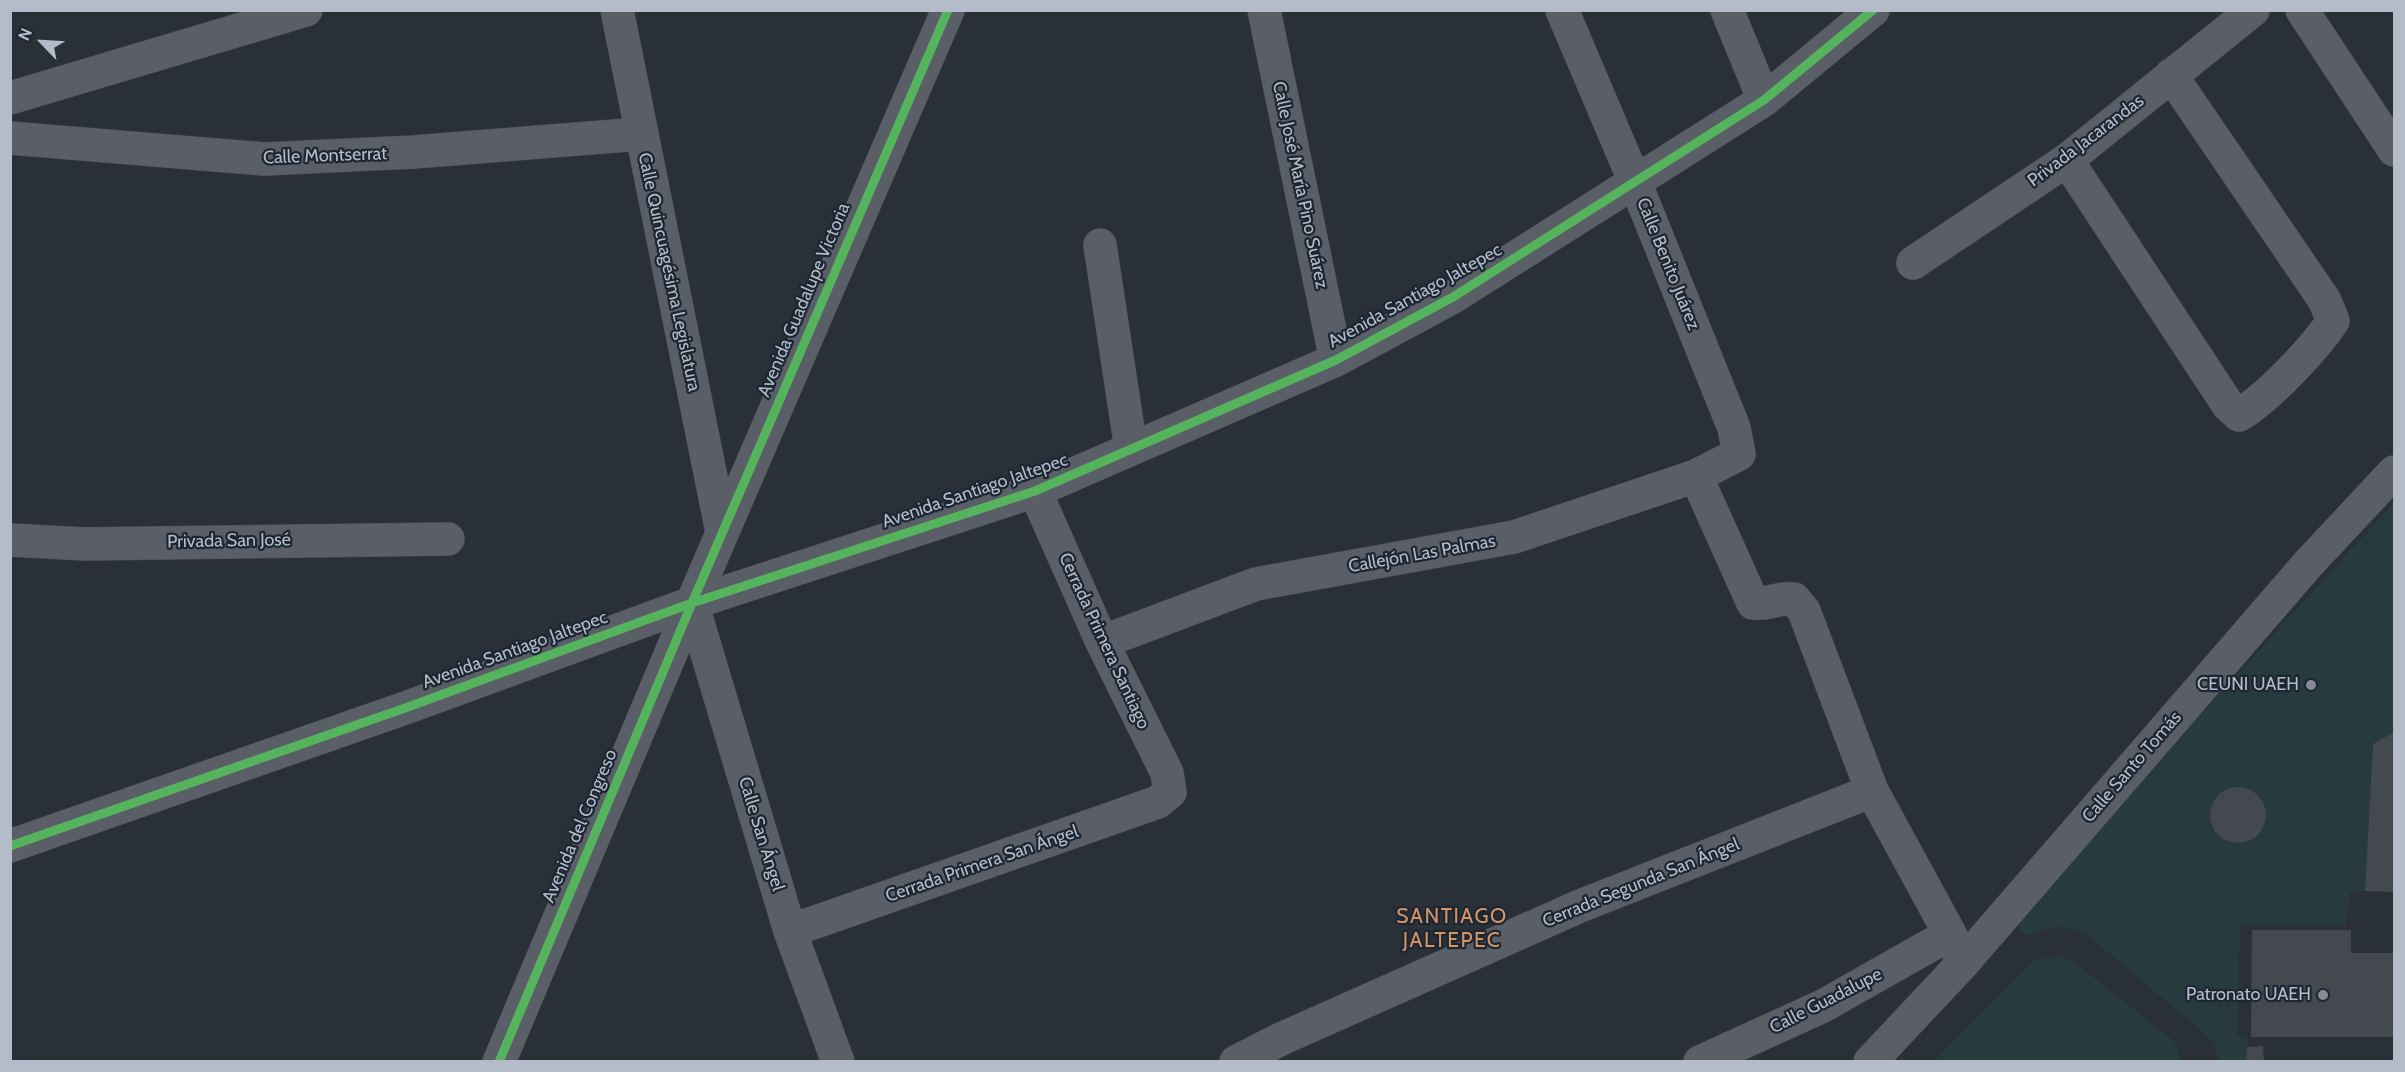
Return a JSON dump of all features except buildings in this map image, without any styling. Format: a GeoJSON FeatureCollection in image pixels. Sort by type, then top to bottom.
{"type":"FeatureCollection","features":[{"type":"Feature","properties":{"kind":"street"},"geometry":{"type":"LineString","coordinates":[[10,98],[306,10]]}},
{"type":"Feature","properties":{"kind":"street","name":"Calle Quincuagésima Legislatura"},"geometry":{"type":"LineString","coordinates":[[617,10],[640,134],[722,532]]}},
{"type":"Feature","properties":{"kind":"street","name":"Avenida Guadalupe Victoria"},"geometry":{"type":"LineString","coordinates":[[692,603],[948,10]]}},
{"type":"Feature","properties":{"kind":"street","name":"Calle José María Pino Suárez"},"geometry":{"type":"LineString","coordinates":[[1264,10],[1336,360]]}},
{"type":"Feature","properties":{"kind":"street","name":"Calle Benito Juárez"},"geometry":{"type":"LineString","coordinates":[[1562,10],[1635,182],[1734,428],[1739,454]]}},
{"type":"Feature","properties":{"kind":"street"},"geometry":{"type":"LineString","coordinates":[[1727,10],[1764,100]]}},
{"type":"Feature","properties":{"kind":"street","name":"Avenida Santiago Jaltepec"},"geometry":{"type":"LineString","coordinates":[[10,846],[386,715],[692,603],[1035,491],[1336,360],[1453,297],[1764,100],[1873,10]]}},
{"type":"Feature","properties":{"kind":"street","name":"Privada Jacarandas"},"geometry":{"type":"LineString","coordinates":[[1913,263],[2067,160],[2253,10]]}},
{"type":"Feature","properties":{"kind":"street"},"geometry":{"type":"LineString","coordinates":[[2302,10],[2394,150]]}},
{"type":"Feature","properties":{"kind":"street"},"geometry":{"type":"LineString","coordinates":[[2067,160],[2228,405],[2239,415],[2255,406],[2322,337],[2333,321],[2325,301],[2171,75]]}},
{"type":"Feature","properties":{"kind":"street","name":"Calle Montserrat"},"geometry":{"type":"LineString","coordinates":[[10,138],[264,159],[414,152],[640,134]]}},
{"type":"Feature","properties":{"kind":"street"},"geometry":{"type":"LineString","coordinates":[[1100,245],[1131,449]]}},
{"type":"Feature","properties":{"kind":"street","name":"Callejón Las Palmas"},"geometry":{"type":"LineString","coordinates":[[1102,642],[1256,584],[1514,537],[1696,476],[1739,454]]}},
{"type":"Feature","properties":{"kind":"street","name":"Calle Santo Tomás"},"geometry":{"type":"LineString","coordinates":[[1870,1062],[1956,948],[2394,472]]}},
{"type":"Feature","properties":{"kind":"street"},"geometry":{"type":"LineString","coordinates":[[1696,476],[1753,603],[1768,604],[1779,597],[1794,599],[1804,611],[1872,791],[1956,948]]}},
{"type":"Feature","properties":{"kind":"street","name":"Cerrada Primera Santiago"},"geometry":{"type":"LineString","coordinates":[[1035,491],[1102,642],[1167,773],[1170,792]]}},
{"type":"Feature","properties":{"kind":"street","name":"Privada San José"},"geometry":{"type":"LineString","coordinates":[[10,540],[84,544],[448,539]]}},
{"type":"Feature","properties":{"kind":"street","name":"Calle San Ángel"},"geometry":{"type":"LineString","coordinates":[[692,603],[790,931],[837,1062]]}},
{"type":"Feature","properties":{"kind":"street","name":"Avenida del Congreso"},"geometry":{"type":"LineString","coordinates":[[499,1062],[692,603]]}},
{"type":"Feature","properties":{"kind":"street","name":"Cerrada Segunda San Ángel"},"geometry":{"type":"LineString","coordinates":[[1236,1062],[1281,1039],[1580,906],[1872,791]]}},
{"type":"Feature","properties":{"kind":"street","name":"Cerrada Primera San Ángel"},"geometry":{"type":"LineString","coordinates":[[790,931],[1158,802],[1170,792]]}},
{"type":"Feature","properties":{"kind":"street","name":"Calle Guadalupe"},"geometry":{"type":"LineString","coordinates":[[1700,1062],[1956,948]]}},
{"type":"Feature","properties":{"kind":"green space","name":"CEUNI UAEH"},"geometry":{"type":"Polygon","coordinates":[[[2394,503],[2394,732],[2373,744],[2365,891],[2350,892],[2346,925],[2240,925],[2237,1037],[2247,1037],[2246,1061],[2220,1061],[2210,1038],[2085,933],[2057,926],[2026,935],[2014,922],[2060,868],[2394,503]]]}},
{"type":"Feature","properties":{"kind":"green space"},"geometry":{"type":"Polygon","coordinates":[[[2058,955],[2074,962],[2174,1041],[2182,1061],[1934,1061],[2034,961],[2058,955]]]}},
{"type":"Feature","properties":{"kind":"cycle path"},"geometry":{"type":"LineString","coordinates":[[499,1062],[692,603],[948,10]]}},
{"type":"Feature","properties":{"kind":"cycle path"},"geometry":{"type":"LineString","coordinates":[[10,846],[408,707],[692,603],[1035,491],[1336,360],[1453,297],[1764,100],[1873,10]]}},
{"type":"Feature","properties":{"kind":"place","name":"CEUNI UAEH"},"geometry":{"type":"Point","coordinates":[2311,685]}},
{"type":"Feature","properties":{"kind":"place","name":"Patronato UAEH"},"geometry":{"type":"Point","coordinates":[2323,995]}},
{"type":"Feature","properties":{"kind":"district","name":"SANTIAGO JALTEPEC"},"geometry":{"type":"Point","coordinates":[1452,929]}}]}
